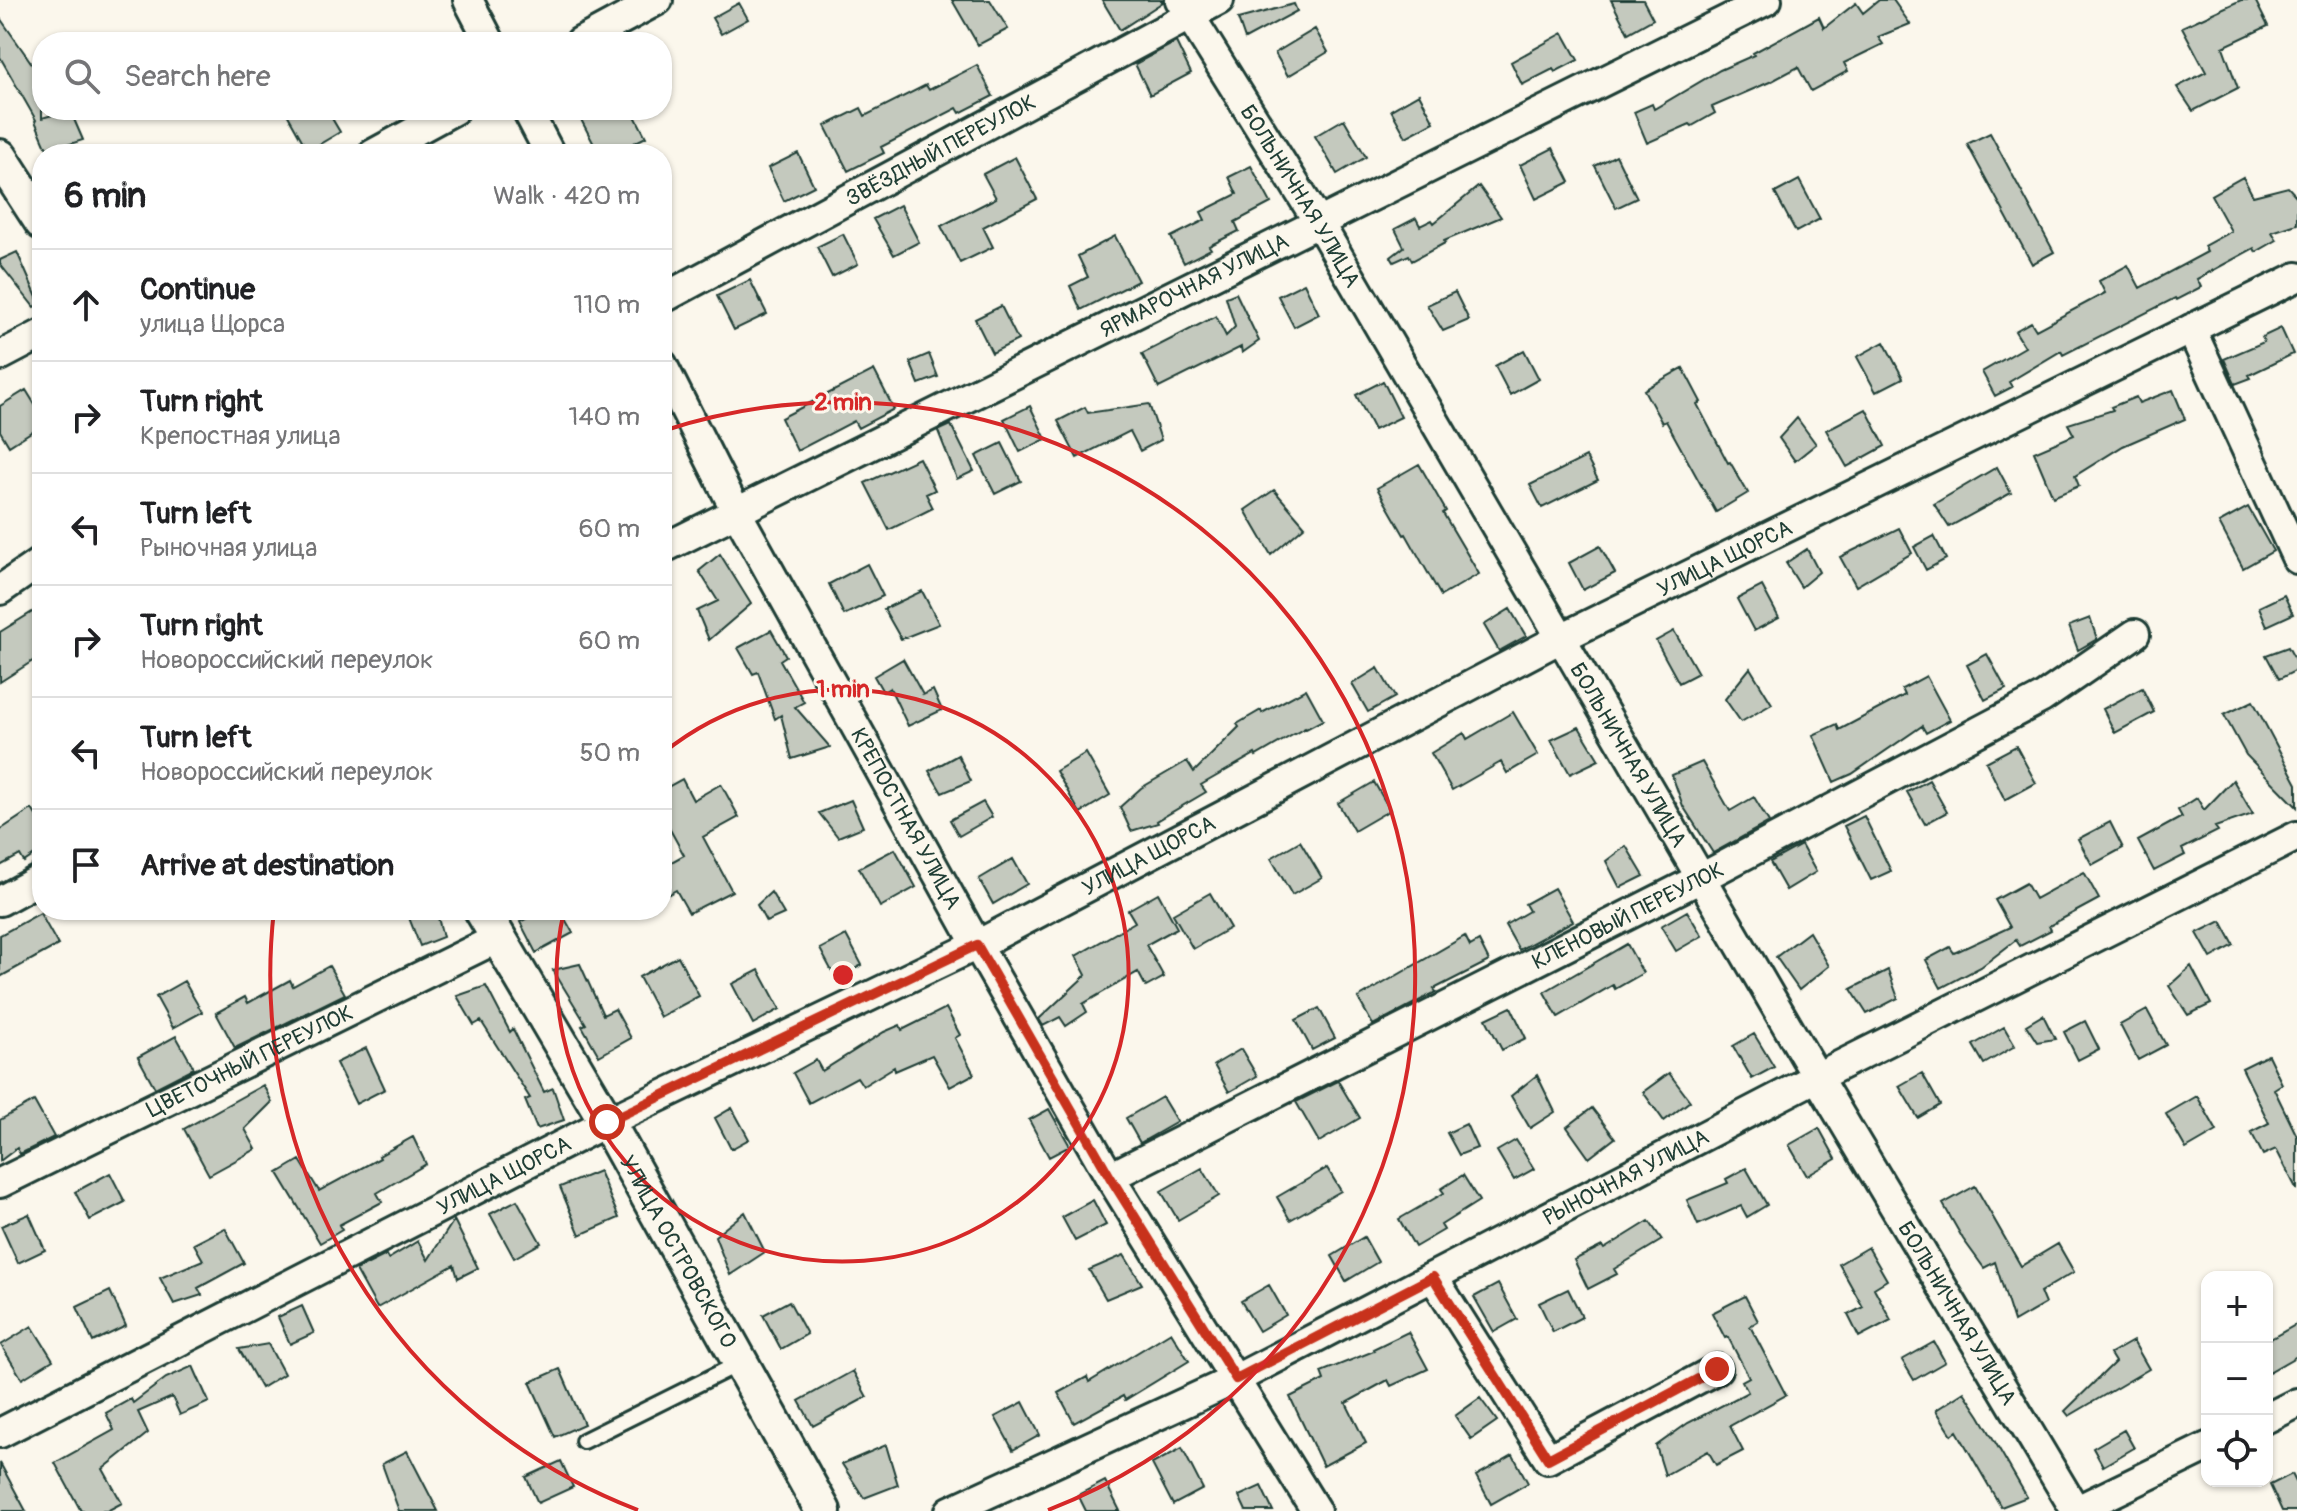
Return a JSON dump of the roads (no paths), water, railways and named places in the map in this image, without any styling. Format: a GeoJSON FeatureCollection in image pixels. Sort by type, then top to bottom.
{"type":"FeatureCollection","features":[{"type":"Feature","properties":{"kind":"street"},"geometry":{"type":"LineString","coordinates":[[468,0],[485,32]]}},
{"type":"Feature","properties":{"kind":"street"},"geometry":{"type":"LineString","coordinates":[[599,32],[658,0]]}},
{"type":"Feature","properties":{"kind":"street","name":"ЗВЁЗДНЫЙ ПЕРЕУЛОК"},"geometry":{"type":"LineString","coordinates":[[672,293],[1185,8],[1219,0]]}},
{"type":"Feature","properties":{"kind":"street","name":"ЯРМАРОЧНАЯ УЛИЦА"},"geometry":{"type":"LineString","coordinates":[[672,544],[1767,0]]}},
{"type":"Feature","properties":{"kind":"street","name":"БОЛЬНИЧНАЯ УЛИЦА"},"geometry":{"type":"LineString","coordinates":[[1185,8],[1319,223],[1817,1077],[2076,1511]]}},
{"type":"Feature","properties":{"kind":"street"},"geometry":{"type":"LineString","coordinates":[[391,144],[436,120]]}},
{"type":"Feature","properties":{"kind":"street"},"geometry":{"type":"LineString","coordinates":[[532,120],[545,144]]}},
{"type":"Feature","properties":{"kind":"street"},"geometry":{"type":"LineString","coordinates":[[0,157],[32,207]]}},
{"type":"Feature","properties":{"kind":"street","name":"УЛИЦА ЩОРСА"},"geometry":{"type":"LineString","coordinates":[[0,1433],[607,1122],[977,945],[1561,638],[2297,277]]}},
{"type":"Feature","properties":{"kind":"street"},"geometry":{"type":"LineString","coordinates":[[2191,329],[2297,559]]}},
{"type":"Feature","properties":{"kind":"street"},"geometry":{"type":"LineString","coordinates":[[0,356],[32,339]]}},
{"type":"Feature","properties":{"kind":"street","name":"КРЕПОСТНАЯ УЛИЦА"},"geometry":{"type":"LineString","coordinates":[[672,384],[736,511],[977,945],[1110,1177],[1316,1511]]}},
{"type":"Feature","properties":{"kind":"street"},"geometry":{"type":"LineString","coordinates":[[0,590],[32,568]]}},
{"type":"Feature","properties":{"kind":"street","name":"КЛЕНОВЫЙ ПЕРЕУЛОК"},"geometry":{"type":"LineString","coordinates":[[1110,1177],[1701,878],[2042,698],[2135,634]]}},
{"type":"Feature","properties":{"kind":"street","name":"РЫНОЧНАЯ УЛИЦА"},"geometry":{"type":"LineString","coordinates":[[950,1511],[1236,1379],[1817,1077],[2297,836]]}},
{"type":"Feature","properties":{"kind":"street"},"geometry":{"type":"LineString","coordinates":[[0,901],[32,883]]}},
{"type":"Feature","properties":{"kind":"street","name":"ЦВЕТОЧНЫЙ ПЕРЕУЛОК"},"geometry":{"type":"LineString","coordinates":[[0,1183],[490,920]]}},
{"type":"Feature","properties":{"kind":"street","name":"УЛИЦА ОСТРОВСКОГО"},"geometry":{"type":"LineString","coordinates":[[493,920],[823,1511]]}},
{"type":"Feature","properties":{"kind":"street"},"geometry":{"type":"LineString","coordinates":[[1433,1277],[1548,1459],[1717,1369]]}},
{"type":"Feature","properties":{"kind":"street"},"geometry":{"type":"LineString","coordinates":[[2273,1415],[2297,1403]]}},
{"type":"Feature","properties":{"kind":"street"},"geometry":{"type":"LineString","coordinates":[[2076,1511],[2201,1450]]}},
{"type":"Feature","properties":{"kind":"lane"},"geometry":{"type":"LineString","coordinates":[[583,1441],[741,1363]]}}]}
